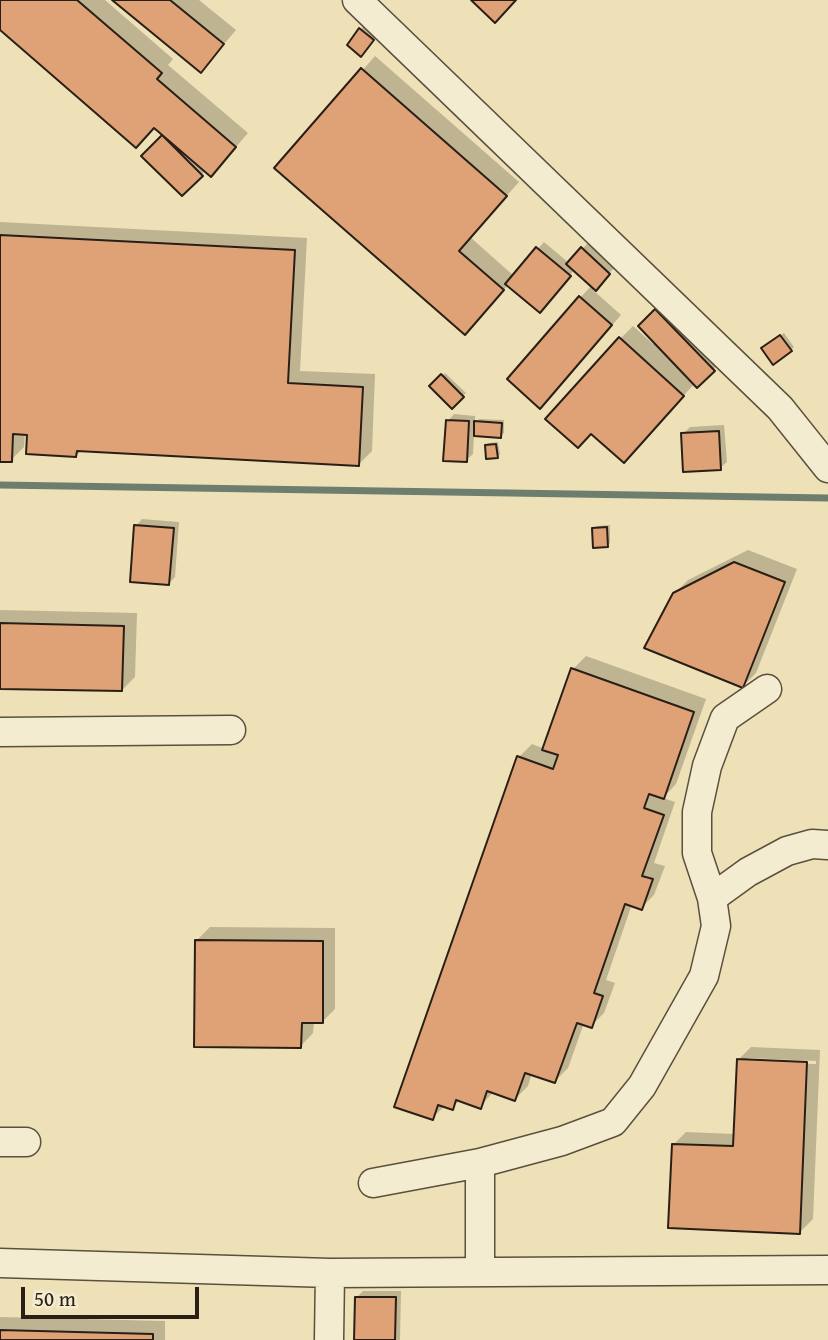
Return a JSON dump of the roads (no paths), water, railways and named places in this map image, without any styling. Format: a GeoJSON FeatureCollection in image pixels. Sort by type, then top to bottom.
{"type":"FeatureCollection","features":[{"type":"Feature","properties":{"kind":"street"},"geometry":{"type":"LineString","coordinates":[[357,0],[780,408],[828,468]]}},
{"type":"Feature","properties":{"kind":"street"},"geometry":{"type":"LineString","coordinates":[[373,1183],[480,1163],[562,1141],[613,1122],[642,1086],[704,976],[716,926],[712,898],[697,853],[697,812],[707,766],[725,718],[767,689]]}},
{"type":"Feature","properties":{"kind":"street"},"geometry":{"type":"LineString","coordinates":[[0,732],[231,730]]}},
{"type":"Feature","properties":{"kind":"street"},"geometry":{"type":"LineString","coordinates":[[712,898],[748,872],[787,851],[812,844],[828,845]]}},
{"type":"Feature","properties":{"kind":"street"},"geometry":{"type":"LineString","coordinates":[[480,1163],[480,1272]]}},
{"type":"Feature","properties":{"kind":"street"},"geometry":{"type":"LineString","coordinates":[[0,1263],[330,1273],[828,1270]]}},
{"type":"Feature","properties":{"kind":"street"},"geometry":{"type":"LineString","coordinates":[[329,1340],[330,1273]]}},
{"type":"Feature","properties":{"kind":"waterway"},"geometry":{"type":"LineString","coordinates":[[0,485],[828,498]]}}]}
